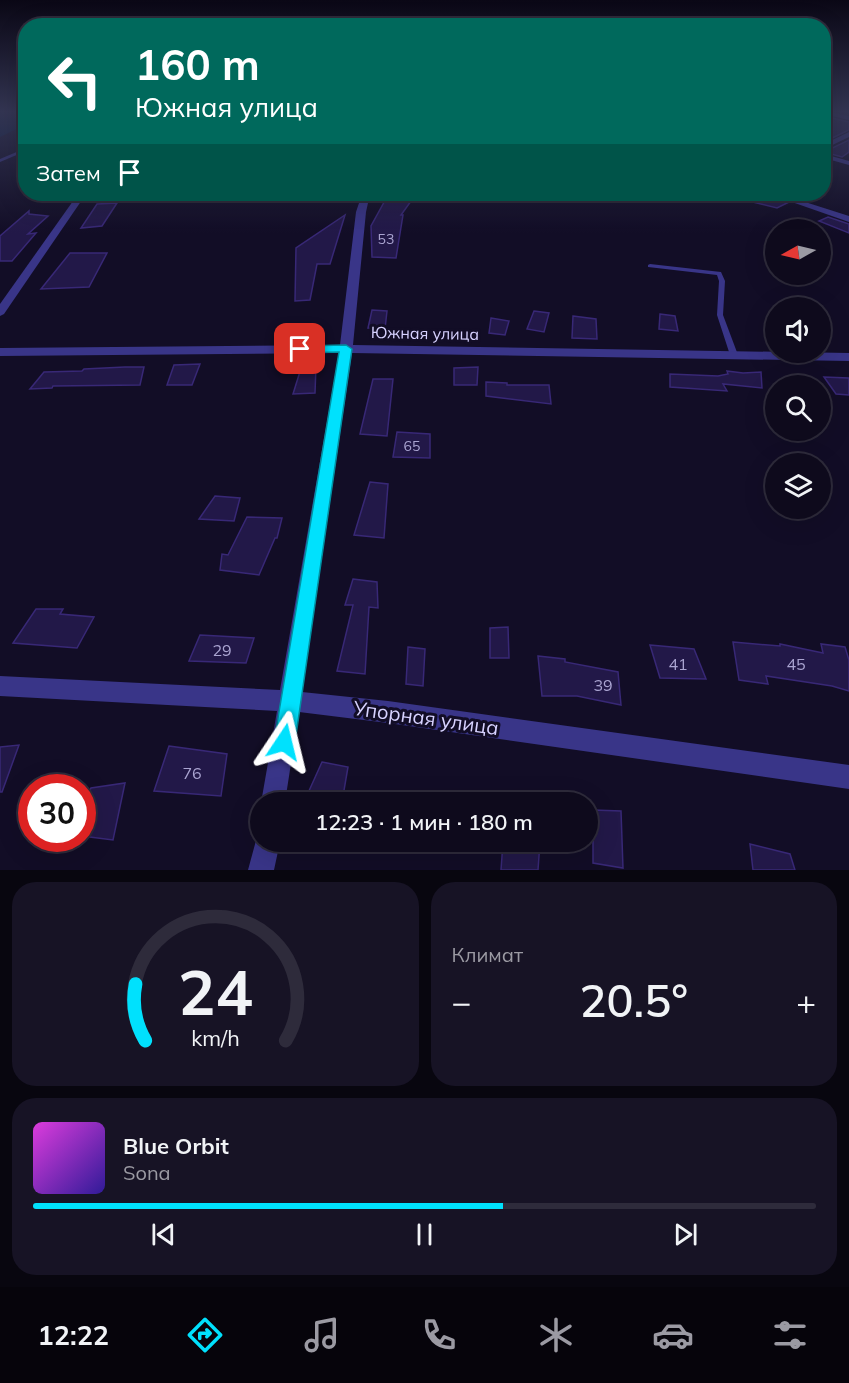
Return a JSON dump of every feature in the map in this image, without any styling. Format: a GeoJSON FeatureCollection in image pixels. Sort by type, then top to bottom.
{"type":"FeatureCollection","features":[{"type":"Feature","properties":{"kind":"street"},"geometry":{"type":"LineString","coordinates":[[831,158],[849,163]]}},
{"type":"Feature","properties":{"kind":"street"},"geometry":{"type":"LineString","coordinates":[[0,312],[77,201]]}},
{"type":"Feature","properties":{"kind":"street"},"geometry":{"type":"LineString","coordinates":[[275,792],[346,349],[364,201]]}},
{"type":"Feature","properties":{"kind":"street"},"geometry":{"type":"LineString","coordinates":[[794,201],[849,219]]}},
{"type":"Feature","properties":{"kind":"street","name":"Южная улица"},"geometry":{"type":"LineString","coordinates":[[0,352],[346,349],[849,357]]}},
{"type":"Feature","properties":{"kind":"street","name":"Упорная улица"},"geometry":{"type":"LineString","coordinates":[[0,686],[291,701],[388,712],[849,777]]}},
{"type":"Feature","properties":{"kind":"street"},"geometry":{"type":"LineString","coordinates":[[261,870],[265,852]]}},
{"type":"Feature","properties":{"kind":"lane"},"geometry":{"type":"LineString","coordinates":[[0,161],[18,153]]}},
{"type":"Feature","properties":{"kind":"lane"},"geometry":{"type":"LineString","coordinates":[[650,266],[719,273],[722,281],[720,315],[734,355]]}},
{"type":"Feature","properties":{"kind":"building"},"geometry":{"type":"Polygon","coordinates":[[[831,152],[849,152],[842,157],[831,154],[831,152]]]}},
{"type":"Feature","properties":{"kind":"building"},"geometry":{"type":"Polygon","coordinates":[[[385,201],[411,201],[401,215],[403,215],[396,258],[372,257],[371,226],[385,201]]]}},
{"type":"Feature","properties":{"kind":"building"},"geometry":{"type":"Polygon","coordinates":[[[748,201],[787,203],[777,208],[748,201]]]}},
{"type":"Feature","properties":{"kind":"building"},"geometry":{"type":"Polygon","coordinates":[[[117,203],[102,226],[81,228],[97,204],[117,203]]]}},
{"type":"Feature","properties":{"kind":"building"},"geometry":{"type":"Polygon","coordinates":[[[29,211],[29,214],[48,216],[28,234],[36,233],[12,261],[0,261],[0,236],[29,211]]]}},
{"type":"Feature","properties":{"kind":"building"},"geometry":{"type":"Polygon","coordinates":[[[345,215],[330,264],[317,264],[310,300],[295,301],[296,248],[345,215]]]}},
{"type":"Feature","properties":{"kind":"building"},"geometry":{"type":"Polygon","coordinates":[[[828,217],[849,224],[849,233],[831,226],[831,219],[824,219],[828,217]]]}},
{"type":"Feature","properties":{"kind":"building"},"geometry":{"type":"Polygon","coordinates":[[[70,253],[107,253],[89,287],[41,289],[70,253]]]}},
{"type":"Feature","properties":{"kind":"building"},"geometry":{"type":"Polygon","coordinates":[[[372,310],[387,311],[385,329],[368,328],[372,310]]]}},
{"type":"Feature","properties":{"kind":"building"},"geometry":{"type":"Polygon","coordinates":[[[534,311],[549,313],[544,332],[527,329],[534,311]]]}},
{"type":"Feature","properties":{"kind":"building"},"geometry":{"type":"Polygon","coordinates":[[[660,314],[675,316],[678,331],[659,329],[660,314]]]}},
{"type":"Feature","properties":{"kind":"building"},"geometry":{"type":"Polygon","coordinates":[[[573,316],[596,319],[597,339],[572,338],[573,316]]]}},
{"type":"Feature","properties":{"kind":"building"},"geometry":{"type":"Polygon","coordinates":[[[491,318],[509,321],[505,335],[489,333],[491,318]]]}},
{"type":"Feature","properties":{"kind":"building"},"geometry":{"type":"Polygon","coordinates":[[[200,364],[192,385],[167,385],[174,365],[200,364]]]}},
{"type":"Feature","properties":{"kind":"building"},"geometry":{"type":"Polygon","coordinates":[[[302,365],[316,366],[315,393],[293,394],[302,365]]]}},
{"type":"Feature","properties":{"kind":"building"},"geometry":{"type":"Polygon","coordinates":[[[144,367],[140,385],[53,386],[52,388],[30,389],[44,372],[144,367]]]}},
{"type":"Feature","properties":{"kind":"building"},"geometry":{"type":"Polygon","coordinates":[[[478,367],[477,385],[454,385],[454,368],[478,367]]]}},
{"type":"Feature","properties":{"kind":"building"},"geometry":{"type":"Polygon","coordinates":[[[727,371],[761,372],[762,388],[723,384],[727,391],[670,387],[670,374],[718,376],[728,374],[727,371]]]}},
{"type":"Feature","properties":{"kind":"building"},"geometry":{"type":"Polygon","coordinates":[[[831,377],[849,378],[849,395],[836,394],[831,387],[831,377]]]}},
{"type":"Feature","properties":{"kind":"building"},"geometry":{"type":"Polygon","coordinates":[[[373,379],[393,379],[387,436],[360,434],[373,379]]]}},
{"type":"Feature","properties":{"kind":"building"},"geometry":{"type":"Polygon","coordinates":[[[486,382],[507,383],[507,385],[549,385],[551,404],[486,396],[486,382]]]}},
{"type":"Feature","properties":{"kind":"building"},"geometry":{"type":"Polygon","coordinates":[[[397,432],[430,434],[430,458],[393,457],[397,432]]]}},
{"type":"Feature","properties":{"kind":"building"},"geometry":{"type":"Polygon","coordinates":[[[370,482],[388,484],[384,538],[354,535],[370,482]]]}},
{"type":"Feature","properties":{"kind":"building"},"geometry":{"type":"Polygon","coordinates":[[[215,496],[240,498],[234,521],[199,519],[215,496]]]}},
{"type":"Feature","properties":{"kind":"building"},"geometry":{"type":"Polygon","coordinates":[[[247,517],[282,518],[277,538],[259,575],[220,570],[222,554],[228,555],[247,517]]]}},
{"type":"Feature","properties":{"kind":"building"},"geometry":{"type":"Polygon","coordinates":[[[353,579],[377,582],[378,608],[369,607],[365,674],[337,671],[353,605],[345,605],[353,579]]]}},
{"type":"Feature","properties":{"kind":"building"},"geometry":{"type":"Polygon","coordinates":[[[36,609],[63,609],[60,614],[94,617],[77,648],[13,643],[36,609]]]}},
{"type":"Feature","properties":{"kind":"building"},"geometry":{"type":"Polygon","coordinates":[[[508,627],[509,658],[490,658],[490,628],[508,627]]]}},
{"type":"Feature","properties":{"kind":"building"},"geometry":{"type":"Polygon","coordinates":[[[200,635],[254,638],[246,663],[189,661],[200,635]]]}},
{"type":"Feature","properties":{"kind":"building"},"geometry":{"type":"Polygon","coordinates":[[[733,642],[780,646],[780,644],[823,653],[821,644],[845,647],[849,660],[849,691],[832,686],[766,676],[768,684],[739,680],[733,642]]]}},
{"type":"Feature","properties":{"kind":"building"},"geometry":{"type":"Polygon","coordinates":[[[650,645],[694,649],[706,679],[660,678],[650,645]]]}},
{"type":"Feature","properties":{"kind":"building"},"geometry":{"type":"Polygon","coordinates":[[[408,647],[425,649],[423,686],[406,684],[408,647]]]}},
{"type":"Feature","properties":{"kind":"building"},"geometry":{"type":"Polygon","coordinates":[[[538,656],[565,659],[565,662],[618,672],[621,705],[577,696],[542,696],[538,656]]]}},
{"type":"Feature","properties":{"kind":"building"},"geometry":{"type":"Polygon","coordinates":[[[19,745],[2,792],[0,792],[0,747],[19,745]]]}},
{"type":"Feature","properties":{"kind":"building"},"geometry":{"type":"Polygon","coordinates":[[[169,746],[227,754],[221,796],[154,791],[169,746]]]}},
{"type":"Feature","properties":{"kind":"building"},"geometry":{"type":"Polygon","coordinates":[[[322,762],[348,767],[344,792],[308,792],[322,762]]]}},
{"type":"Feature","properties":{"kind":"building"},"geometry":{"type":"Polygon","coordinates":[[[125,783],[113,840],[96,838],[96,787],[125,783]]]}},
{"type":"Feature","properties":{"kind":"building"},"geometry":{"type":"Polygon","coordinates":[[[598,810],[621,811],[623,868],[593,863],[593,852],[598,852],[598,810]]]}},
{"type":"Feature","properties":{"kind":"building"},"geometry":{"type":"Polygon","coordinates":[[[750,844],[790,854],[795,870],[753,870],[750,844]]]}},
{"type":"Feature","properties":{"kind":"building"},"geometry":{"type":"Polygon","coordinates":[[[502,852],[539,852],[538,870],[501,870],[502,852]]]}},
{"type":"Feature","properties":{"kind":"route"},"geometry":{"type":"LineString","coordinates":[[284,742],[346,349],[300,349]]}}]}
